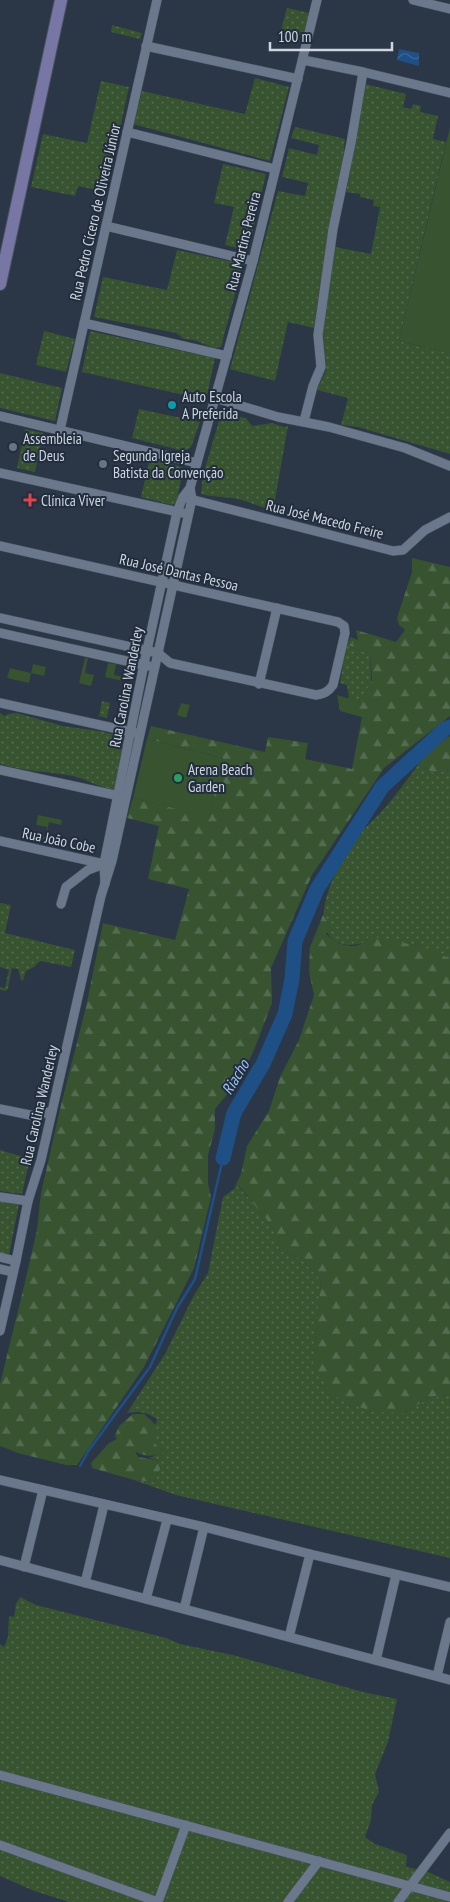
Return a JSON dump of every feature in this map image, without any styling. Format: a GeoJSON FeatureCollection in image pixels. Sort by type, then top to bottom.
{"type":"FeatureCollection","features":[{"type":"Feature","properties":{"kind":"main road"},"geometry":{"type":"LineString","coordinates":[[0,284],[61,0]]}},
{"type":"Feature","properties":{"kind":"street","name":"Rua Pedro Cícero de Oliveira Júnior"},"geometry":{"type":"LineString","coordinates":[[60,430],[156,0]]}},
{"type":"Feature","properties":{"kind":"street","name":"Rua Martins Pereira"},"geometry":{"type":"LineString","coordinates":[[188,498],[253,261],[317,0]]}},
{"type":"Feature","properties":{"kind":"street"},"geometry":{"type":"LineString","coordinates":[[413,0],[450,9]]}},
{"type":"Feature","properties":{"kind":"street"},"geometry":{"type":"LineString","coordinates":[[146,46],[298,79]]}},
{"type":"Feature","properties":{"kind":"street"},"geometry":{"type":"LineString","coordinates":[[303,60],[450,93]]}},
{"type":"Feature","properties":{"kind":"street"},"geometry":{"type":"LineString","coordinates":[[304,421],[313,386],[321,368],[318,335],[333,229],[351,144],[363,72]]}},
{"type":"Feature","properties":{"kind":"street"},"geometry":{"type":"LineString","coordinates":[[127,132],[275,168]]}},
{"type":"Feature","properties":{"kind":"street"},"geometry":{"type":"LineString","coordinates":[[106,226],[253,261]]}},
{"type":"Feature","properties":{"kind":"street"},"geometry":{"type":"LineString","coordinates":[[84,323],[227,356]]}},
{"type":"Feature","properties":{"kind":"street"},"geometry":{"type":"LineString","coordinates":[[215,398],[278,417],[304,421],[405,448],[450,466]]}},
{"type":"Feature","properties":{"kind":"street"},"geometry":{"type":"LineString","coordinates":[[0,416],[197,463]]}},
{"type":"Feature","properties":{"kind":"street"},"geometry":{"type":"LineString","coordinates":[[0,473],[189,514]]}},
{"type":"Feature","properties":{"kind":"street","name":"Rua Carolina Wanderley"},"geometry":{"type":"LineString","coordinates":[[136,733],[147,650],[178,512],[188,498]]}},
{"type":"Feature","properties":{"kind":"street","name":"Rua Carolina Wanderley"},"geometry":{"type":"LineString","coordinates":[[0,1330],[28,1201],[42,1160],[105,884],[136,733],[158,653],[189,514],[188,498]]}},
{"type":"Feature","properties":{"kind":"street","name":"Rua José Macedo Freire"},"geometry":{"type":"LineString","coordinates":[[188,498],[393,551],[403,550],[425,530],[450,517]]}},
{"type":"Feature","properties":{"kind":"street","name":"Rua José Dantas Pessoa"},"geometry":{"type":"LineString","coordinates":[[0,546],[338,622],[344,626],[345,633],[333,685],[329,691],[324,694],[310,694],[259,684]]}},
{"type":"Feature","properties":{"kind":"street"},"geometry":{"type":"LineString","coordinates":[[0,618],[147,650],[158,653],[170,663],[259,684],[277,608]]}},
{"type":"Feature","properties":{"kind":"street"},"geometry":{"type":"LineString","coordinates":[[0,633],[154,667],[170,663]]}},
{"type":"Feature","properties":{"kind":"street"},"geometry":{"type":"LineString","coordinates":[[0,703],[136,733]]}},
{"type":"Feature","properties":{"kind":"street"},"geometry":{"type":"LineString","coordinates":[[0,770],[122,797]]}},
{"type":"Feature","properties":{"kind":"street","name":"Rua João Cobe"},"geometry":{"type":"LineString","coordinates":[[0,841],[108,862]]}},
{"type":"Feature","properties":{"kind":"street"},"geometry":{"type":"LineString","coordinates":[[61,904],[66,887],[88,870],[108,862]]}},
{"type":"Feature","properties":{"kind":"street"},"geometry":{"type":"LineString","coordinates":[[0,1109],[35,1116],[52,1110]]}},
{"type":"Feature","properties":{"kind":"street"},"geometry":{"type":"LineString","coordinates":[[0,1196],[28,1201]]}},
{"type":"Feature","properties":{"kind":"street"},"geometry":{"type":"LineString","coordinates":[[0,1257],[16,1261]]}},
{"type":"Feature","properties":{"kind":"street"},"geometry":{"type":"LineString","coordinates":[[0,1269],[13,1272]]}},
{"type":"Feature","properties":{"kind":"street"},"geometry":{"type":"LineString","coordinates":[[0,1480],[450,1587]]}},
{"type":"Feature","properties":{"kind":"street"},"geometry":{"type":"LineString","coordinates":[[24,1567],[43,1490]]}},
{"type":"Feature","properties":{"kind":"street"},"geometry":{"type":"LineString","coordinates":[[85,1583],[104,1505]]}},
{"type":"Feature","properties":{"kind":"street"},"geometry":{"type":"LineString","coordinates":[[146,1599],[167,1520]]}},
{"type":"Feature","properties":{"kind":"street"},"geometry":{"type":"LineString","coordinates":[[184,1609],[204,1527]]}},
{"type":"Feature","properties":{"kind":"street"},"geometry":{"type":"LineString","coordinates":[[289,1637],[310,1554]]}},
{"type":"Feature","properties":{"kind":"street"},"geometry":{"type":"LineString","coordinates":[[0,1560],[450,1680]]}},
{"type":"Feature","properties":{"kind":"street"},"geometry":{"type":"LineString","coordinates":[[376,1660],[396,1575]]}},
{"type":"Feature","properties":{"kind":"street"},"geometry":{"type":"LineString","coordinates":[[437,1676],[450,1622]]}},
{"type":"Feature","properties":{"kind":"street"},"geometry":{"type":"LineString","coordinates":[[0,1775],[450,1897]]}},
{"type":"Feature","properties":{"kind":"street"},"geometry":{"type":"LineString","coordinates":[[0,1845],[158,1902],[186,1825]]}},
{"type":"Feature","properties":{"kind":"street"},"geometry":{"type":"LineString","coordinates":[[398,1902],[450,1833]]}},
{"type":"Feature","properties":{"kind":"street"},"geometry":{"type":"LineString","coordinates":[[288,1902],[320,1861]]}},
{"type":"Feature","properties":{"kind":"green space"},"geometry":{"type":"Polygon","coordinates":[[[287,8],[309,13],[303,36],[281,30],[287,8]]]}},
{"type":"Feature","properties":{"kind":"green space"},"geometry":{"type":"Polygon","coordinates":[[[112,25],[142,33],[140,39],[111,32],[112,25]]]}},
{"type":"Feature","properties":{"kind":"green space"},"geometry":{"type":"Polygon","coordinates":[[[255,78],[289,87],[270,161],[133,124],[142,91],[245,114],[255,78]]]}},
{"type":"Feature","properties":{"kind":"green space"},"geometry":{"type":"Polygon","coordinates":[[[101,81],[129,87],[106,192],[78,186],[75,196],[31,187],[43,134],[87,143],[101,81]]]}},
{"type":"Feature","properties":{"kind":"green space"},"geometry":{"type":"Polygon","coordinates":[[[365,84],[406,94],[403,107],[411,109],[413,104],[421,106],[420,112],[438,116],[433,139],[446,142],[399,341],[450,353],[450,454],[358,427],[341,425],[348,398],[317,390],[326,370],[323,336],[324,322],[335,247],[371,254],[380,207],[373,206],[374,200],[360,197],[360,194],[346,192],[365,84]]]}},
{"type":"Feature","properties":{"kind":"green space"},"geometry":{"type":"Polygon","coordinates":[[[295,127],[345,139],[328,233],[323,285],[320,284],[314,328],[288,322],[275,381],[230,369],[278,191],[305,196],[308,183],[282,177],[289,148],[317,155],[319,145],[291,138],[295,127]]]}},
{"type":"Feature","properties":{"kind":"green space"},"geometry":{"type":"Polygon","coordinates":[[[450,127],[450,353],[399,341],[450,127]]]}},
{"type":"Feature","properties":{"kind":"green space"},"geometry":{"type":"Polygon","coordinates":[[[223,164],[266,174],[248,251],[225,245],[234,207],[214,203],[223,164]]]}},
{"type":"Feature","properties":{"kind":"green space"},"geometry":{"type":"Polygon","coordinates":[[[177,250],[243,264],[221,347],[214,348],[194,340],[184,339],[176,333],[94,317],[103,277],[167,290],[177,250]]]}},
{"type":"Feature","properties":{"kind":"green space"},"geometry":{"type":"Polygon","coordinates":[[[44,331],[75,339],[66,372],[36,365],[44,331]]]}},
{"type":"Feature","properties":{"kind":"green space"},"geometry":{"type":"Polygon","coordinates":[[[90,331],[215,358],[206,400],[82,372],[90,331]]]}},
{"type":"Feature","properties":{"kind":"green space"},"geometry":{"type":"Polygon","coordinates":[[[0,373],[62,388],[55,421],[0,408],[0,373]]]}},
{"type":"Feature","properties":{"kind":"green space"},"geometry":{"type":"Polygon","coordinates":[[[139,409],[200,422],[191,447],[184,451],[132,438],[139,409]]]}},
{"type":"Feature","properties":{"kind":"green space"},"geometry":{"type":"Polygon","coordinates":[[[221,414],[246,418],[252,426],[272,423],[284,427],[288,426],[273,511],[237,499],[201,494],[203,475],[221,414]]]}},
{"type":"Feature","properties":{"kind":"green space"},"geometry":{"type":"Polygon","coordinates":[[[25,429],[43,433],[35,472],[17,468],[25,429]]]}},
{"type":"Feature","properties":{"kind":"green space"},"geometry":{"type":"Polygon","coordinates":[[[150,458],[181,467],[183,471],[176,503],[172,505],[141,497],[150,458]]]}},
{"type":"Feature","properties":{"kind":"green space"},"geometry":{"type":"Polygon","coordinates":[[[412,558],[450,567],[450,716],[384,768],[312,875],[271,968],[272,1003],[254,1050],[238,1081],[215,1109],[215,1129],[208,1155],[208,1184],[211,1197],[194,1268],[144,1367],[77,1465],[66,1465],[18,1453],[0,1446],[0,1384],[37,1230],[41,1193],[86,1007],[103,923],[175,940],[189,889],[148,879],[159,826],[127,818],[133,798],[209,816],[223,758],[147,739],[151,726],[265,752],[268,737],[308,743],[305,759],[352,769],[362,717],[340,711],[337,695],[365,703],[365,691],[368,687],[372,687],[372,683],[370,653],[356,650],[349,645],[358,640],[356,630],[396,642],[405,630],[399,625],[397,618],[412,572],[412,558]]]}},
{"type":"Feature","properties":{"kind":"green space"},"geometry":{"type":"Polygon","coordinates":[[[351,637],[358,640],[350,645],[356,650],[370,653],[371,680],[373,684],[365,703],[349,699],[347,685],[340,683],[346,646],[351,637]]]}},
{"type":"Feature","properties":{"kind":"green space"},"geometry":{"type":"Polygon","coordinates":[[[85,658],[88,658],[85,673],[94,675],[91,686],[79,683],[85,658]]]}},
{"type":"Feature","properties":{"kind":"green space"},"geometry":{"type":"Polygon","coordinates":[[[108,663],[116,664],[114,675],[124,677],[123,681],[105,677],[108,663]]]}},
{"type":"Feature","properties":{"kind":"green space"},"geometry":{"type":"Polygon","coordinates":[[[33,664],[46,667],[44,676],[31,673],[33,664]]]}},
{"type":"Feature","properties":{"kind":"green space"},"geometry":{"type":"Polygon","coordinates":[[[10,668],[31,673],[29,683],[7,678],[10,668]]]}},
{"type":"Feature","properties":{"kind":"green space"},"geometry":{"type":"Polygon","coordinates":[[[102,701],[110,703],[107,718],[99,716],[102,701]]]}},
{"type":"Feature","properties":{"kind":"green space"},"geometry":{"type":"Polygon","coordinates":[[[181,703],[190,705],[186,718],[177,715],[181,703]]]}},
{"type":"Feature","properties":{"kind":"green space"},"geometry":{"type":"Polygon","coordinates":[[[0,713],[4,716],[17,713],[63,726],[123,736],[125,738],[114,790],[73,776],[18,769],[0,764],[0,713]]]}},
{"type":"Feature","properties":{"kind":"green space"},"geometry":{"type":"Polygon","coordinates":[[[450,736],[450,770],[434,773],[418,765],[432,748],[450,736]]]}},
{"type":"Feature","properties":{"kind":"green space","name":"Arena Beach Garden"},"geometry":{"type":"Polygon","coordinates":[[[147,739],[223,758],[209,817],[133,798],[147,739]]]}},
{"type":"Feature","properties":{"kind":"green space"},"geometry":{"type":"Polygon","coordinates":[[[418,765],[434,773],[450,770],[450,959],[424,948],[407,944],[375,942],[347,945],[340,943],[329,935],[324,923],[324,909],[328,893],[334,876],[350,847],[363,830],[388,804],[418,765]]]}},
{"type":"Feature","properties":{"kind":"green space"},"geometry":{"type":"Polygon","coordinates":[[[38,815],[62,820],[61,825],[49,822],[45,842],[33,840],[34,835],[45,837],[47,827],[36,825],[38,815]]]}},
{"type":"Feature","properties":{"kind":"green space"},"geometry":{"type":"Polygon","coordinates":[[[0,903],[11,905],[5,933],[75,950],[71,967],[40,961],[26,971],[23,981],[18,969],[12,968],[8,988],[6,991],[0,990],[0,987],[5,988],[9,970],[0,967],[0,903]]]}},
{"type":"Feature","properties":{"kind":"green space"},"geometry":{"type":"Polygon","coordinates":[[[323,915],[330,926],[326,934],[342,944],[348,946],[359,945],[369,936],[424,947],[450,959],[450,1395],[431,1397],[403,1413],[372,1412],[331,1395],[313,1362],[321,1280],[301,1259],[280,1251],[272,1226],[239,1186],[234,1189],[241,1174],[247,1146],[269,1111],[280,1077],[299,1040],[314,995],[309,972],[310,947],[323,915]]]}},
{"type":"Feature","properties":{"kind":"green space"},"geometry":{"type":"Polygon","coordinates":[[[0,1150],[30,1159],[22,1194],[0,1191],[0,1150]]]}},
{"type":"Feature","properties":{"kind":"green space"},"geometry":{"type":"Polygon","coordinates":[[[238,1186],[273,1226],[280,1251],[301,1259],[321,1280],[314,1358],[403,1413],[431,1397],[450,1395],[450,1558],[176,1495],[134,1480],[154,1482],[161,1467],[161,1461],[149,1458],[164,1452],[152,1442],[157,1419],[142,1413],[127,1413],[165,1354],[193,1297],[208,1273],[223,1197],[238,1186]]]}},
{"type":"Feature","properties":{"kind":"green space"},"geometry":{"type":"Polygon","coordinates":[[[0,1201],[19,1204],[9,1255],[0,1253],[0,1201]]]}},
{"type":"Feature","properties":{"kind":"green space"},"geometry":{"type":"Polygon","coordinates":[[[133,1414],[144,1414],[156,1425],[153,1442],[164,1452],[149,1456],[135,1452],[138,1457],[161,1461],[161,1467],[154,1482],[134,1480],[92,1468],[91,1463],[109,1443],[117,1439],[115,1436],[119,1426],[133,1414]]]}},
{"type":"Feature","properties":{"kind":"green space"},"geometry":{"type":"Polygon","coordinates":[[[20,1597],[36,1605],[166,1638],[180,1644],[233,1655],[363,1692],[397,1699],[388,1742],[375,1774],[379,1792],[372,1805],[371,1820],[365,1837],[375,1844],[407,1855],[406,1867],[426,1871],[450,1882],[450,1902],[69,1902],[34,1891],[0,1876],[0,1644],[4,1647],[8,1637],[9,1616],[14,1617],[16,1604],[20,1597]]]}},
{"type":"Feature","properties":{"kind":"water"},"geometry":{"type":"Polygon","coordinates":[[[399,49],[419,53],[419,66],[397,60],[399,49]]]}},
{"type":"Feature","properties":{"kind":"waterway","name":"Riacho"},"geometry":{"type":"LineString","coordinates":[[223,1158],[234,1113],[263,1064],[285,1014],[292,979],[295,941],[317,889],[382,787],[445,729],[450,727]]}},
{"type":"Feature","properties":{"kind":"waterway","name":"Riacho"},"geometry":{"type":"LineString","coordinates":[[80,1466],[89,1450],[150,1367],[177,1308],[195,1279],[223,1158]]}},
{"type":"Feature","properties":{"kind":"place","name":"Auto Escola A Preferida"},"geometry":{"type":"Point","coordinates":[172,405]}},
{"type":"Feature","properties":{"kind":"place","name":"Assembleia de Deus"},"geometry":{"type":"Point","coordinates":[13,447]}},
{"type":"Feature","properties":{"kind":"place","name":"Segunda Igreja Batista da Convenção"},"geometry":{"type":"Point","coordinates":[103,464]}},
{"type":"Feature","properties":{"kind":"place","name":"Clínica Viver"},"geometry":{"type":"Point","coordinates":[30,500]}},
{"type":"Feature","properties":{"kind":"place","name":"Arena Beach Garden"},"geometry":{"type":"Point","coordinates":[178,778]}}]}
